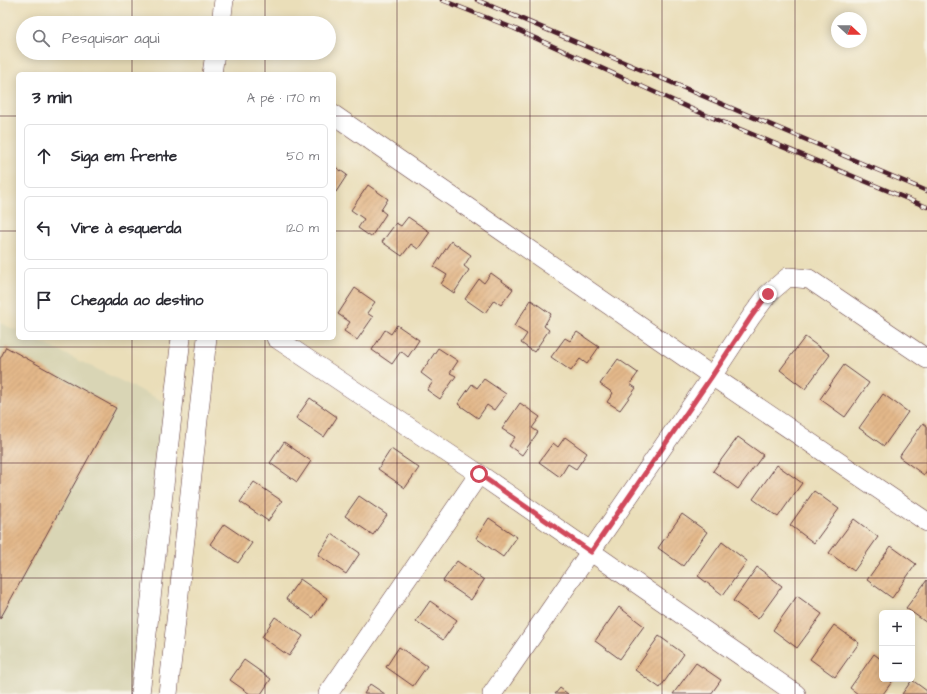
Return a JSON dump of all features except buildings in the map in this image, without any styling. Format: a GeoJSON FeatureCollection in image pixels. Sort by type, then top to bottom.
{"type":"FeatureCollection","features":[{"type":"Feature","properties":{"kind":"street"},"geometry":{"type":"LineString","coordinates":[[221,16],[224,0]]}},
{"type":"Feature","properties":{"kind":"street"},"geometry":{"type":"LineString","coordinates":[[212,72],[215,60]]}},
{"type":"Feature","properties":{"kind":"street"},"geometry":{"type":"LineString","coordinates":[[336,116],[712,376],[927,522]]}},
{"type":"Feature","properties":{"kind":"street"},"geometry":{"type":"LineString","coordinates":[[492,694],[712,376],[751,317],[768,294],[788,277],[809,279],[927,359]]}},
{"type":"Feature","properties":{"kind":"street"},"geometry":{"type":"LineString","coordinates":[[140,694],[181,340]]}},
{"type":"Feature","properties":{"kind":"street"},"geometry":{"type":"LineString","coordinates":[[173,691],[207,340]]}},
{"type":"Feature","properties":{"kind":"street"},"geometry":{"type":"LineString","coordinates":[[279,340],[479,474],[796,694]]}},
{"type":"Feature","properties":{"kind":"street"},"geometry":{"type":"LineString","coordinates":[[328,694],[479,474]]}},
{"type":"Feature","properties":{"kind":"shaded area"},"geometry":{"type":"Polygon","coordinates":[[[0,323],[16,330],[16,340],[36,340],[173,406],[140,694],[0,694],[0,323]]]}},
{"type":"Feature","properties":{"kind":"railway"},"geometry":{"type":"LineString","coordinates":[[442,0],[513,28],[694,110],[927,207]]}},
{"type":"Feature","properties":{"kind":"railway"},"geometry":{"type":"LineString","coordinates":[[477,0],[927,191]]}},
{"type":"Feature","properties":{"kind":"route"},"geometry":{"type":"LineString","coordinates":[[479,474],[591,552],[768,294]]}}]}
